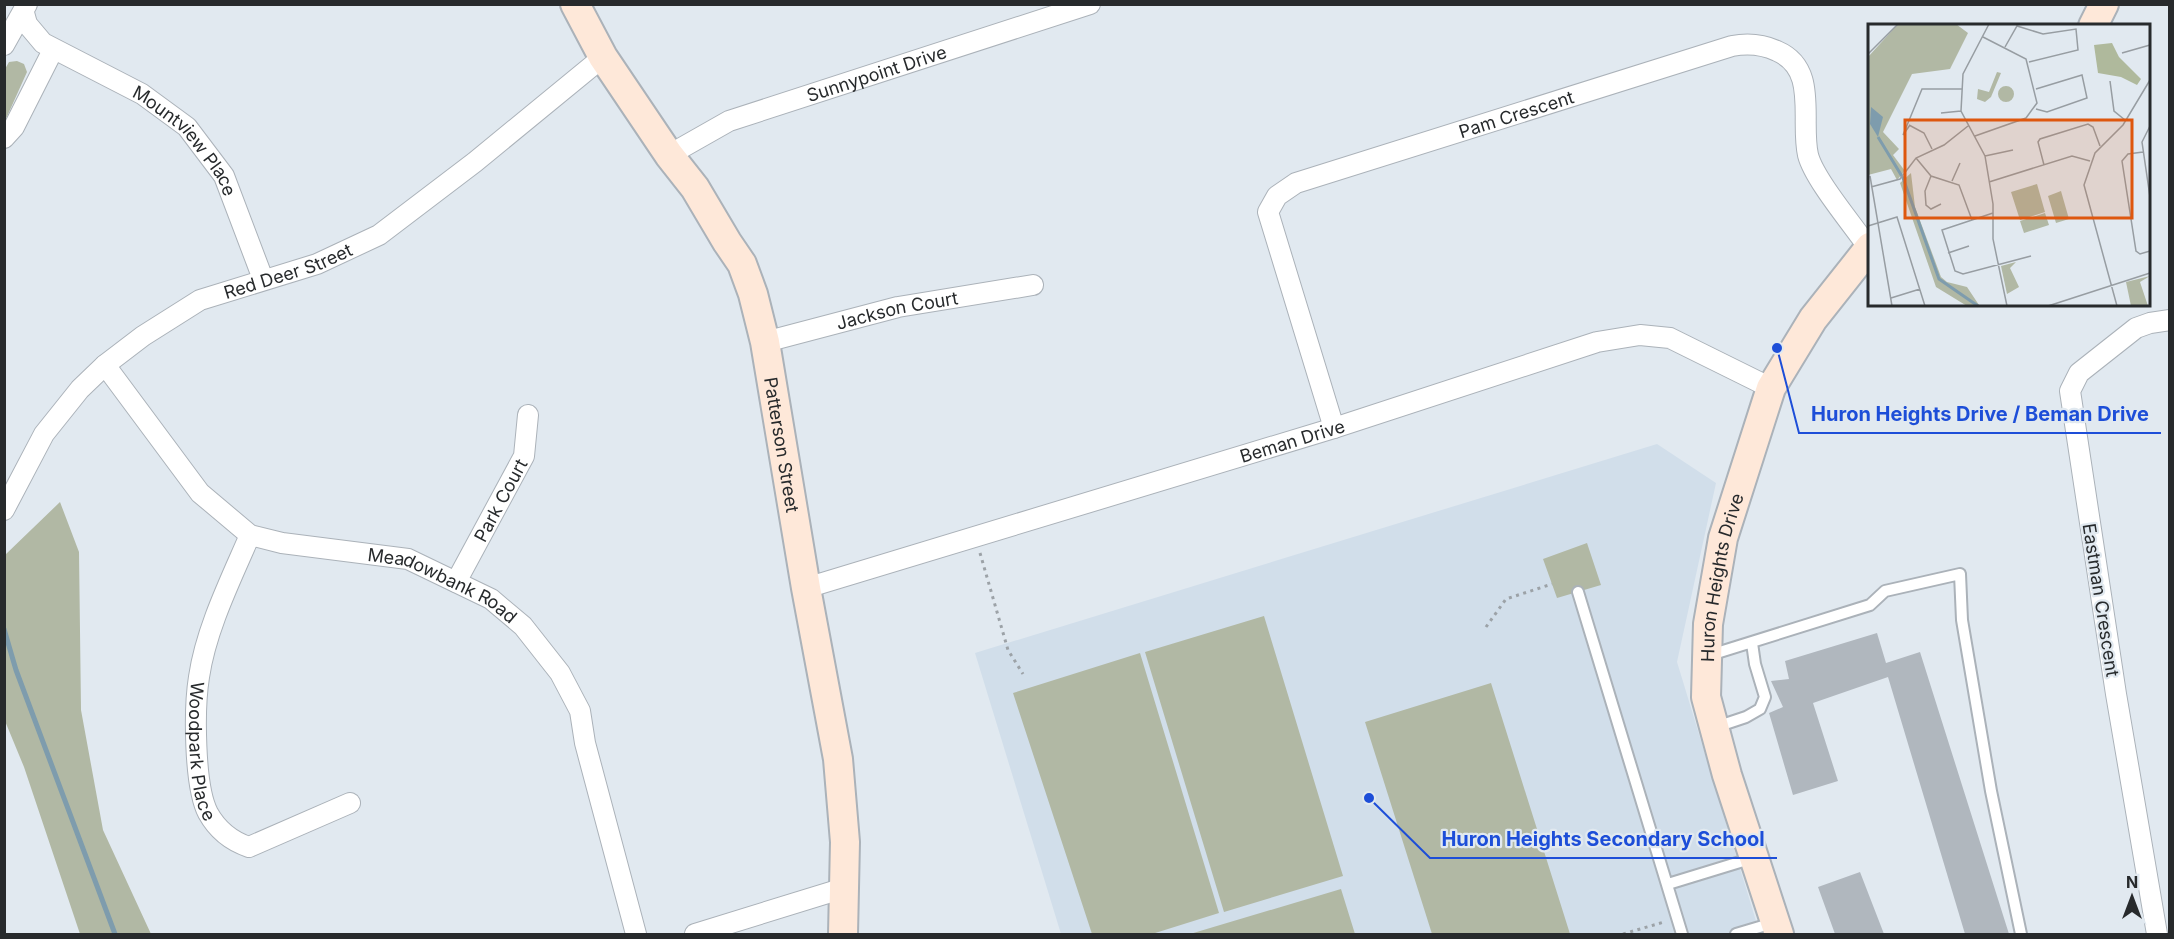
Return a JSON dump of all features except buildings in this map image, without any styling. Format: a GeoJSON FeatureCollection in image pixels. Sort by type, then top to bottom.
{"type":"FeatureCollection","features":[{"type":"Feature","properties":{"kind":"street","name":"Patterson Street"},"geometry":{"type":"LineString","coordinates":[[575,4],[603,57],[669,155],[695,188],[742,264],[765,342],[806,588],[838,759],[845,842],[843,934]]}},
{"type":"Feature","properties":{"kind":"street","name":"Sunnypoint Drive"},"geometry":{"type":"LineString","coordinates":[[669,155],[729,121],[1090,4]]}},
{"type":"Feature","properties":{"kind":"street"},"geometry":{"type":"LineString","coordinates":[[2094,24],[2104,4]]}},
{"type":"Feature","properties":{"kind":"street","name":"Mountview Place"},"geometry":{"type":"LineString","coordinates":[[4,45],[25,9]]}},
{"type":"Feature","properties":{"kind":"street","name":"Mountview Place"},"geometry":{"type":"LineString","coordinates":[[25,9],[27,24],[35,36],[53,50],[142,94],[188,127],[224,176],[263,279]]}},
{"type":"Feature","properties":{"kind":"street","name":"Pam Crescent"},"geometry":{"type":"LineString","coordinates":[[1334,428],[1268,212],[1277,196],[1296,183],[1732,46],[1748,43],[1767,46],[1786,55],[1796,66],[1804,85],[1808,155],[1819,177],[1868,246]]}},
{"type":"Feature","properties":{"kind":"street"},"geometry":{"type":"LineString","coordinates":[[4,138],[14,127],[53,50]]}},
{"type":"Feature","properties":{"kind":"street","name":"Red Deer Street"},"geometry":{"type":"LineString","coordinates":[[4,510],[44,434],[80,389],[105,365],[143,336],[200,300],[317,264],[379,236],[475,162],[603,57]]}},
{"type":"Feature","properties":{"kind":"street","name":"Huron Heights Drive"},"geometry":{"type":"LineString","coordinates":[[1777,928],[1716,740],[1707,697],[1708,624],[1723,538],[1771,388],[1813,319],[1868,248]]}},
{"type":"Feature","properties":{"kind":"street","name":"Jackson Court"},"geometry":{"type":"LineString","coordinates":[[765,342],[898,307],[1033,285]]}},
{"type":"Feature","properties":{"kind":"street","name":"Eastman Crescent"},"geometry":{"type":"LineString","coordinates":[[2157,934],[2116,694],[2070,391],[2079,372],[2136,328],[2169,320]]}},
{"type":"Feature","properties":{"kind":"street","name":"Beman Drive"},"geometry":{"type":"LineString","coordinates":[[806,588],[1334,428],[1597,342],[1641,335],[1670,338],[1771,388]]}},
{"type":"Feature","properties":{"kind":"street","name":"Meadowbank Road"},"geometry":{"type":"LineString","coordinates":[[105,365],[200,493],[250,535],[282,543],[408,559],[491,599],[523,626],[560,673],[580,711],[585,743],[636,934]]}},
{"type":"Feature","properties":{"kind":"street","name":"Park Court"},"geometry":{"type":"LineString","coordinates":[[456,582],[524,456],[528,415]]}},
{"type":"Feature","properties":{"kind":"street","name":"Woodpark Place"},"geometry":{"type":"LineString","coordinates":[[250,535],[216,615],[199,676],[195,728],[200,779],[207,811],[217,828],[233,842],[249,847],[350,803]]}},
{"type":"Feature","properties":{"kind":"street"},"geometry":{"type":"LineString","coordinates":[[695,934],[844,888]]}},
{"type":"Feature","properties":{"kind":"lane"},"geometry":{"type":"LineString","coordinates":[[1707,656],[1870,605],[1885,591],[1960,574],[1962,620],[1991,791],[2021,934]]}},
{"type":"Feature","properties":{"kind":"lane"},"geometry":{"type":"LineString","coordinates":[[1578,592],[1682,934]]}},
{"type":"Feature","properties":{"kind":"lane"},"geometry":{"type":"LineString","coordinates":[[1715,727],[1746,717],[1760,709],[1765,697],[1755,664],[1752,643]]}},
{"type":"Feature","properties":{"kind":"lane"},"geometry":{"type":"LineString","coordinates":[[1668,884],[1754,858]]}},
{"type":"Feature","properties":{"kind":"lane"},"geometry":{"type":"LineString","coordinates":[[1736,934],[1777,928]]}},
{"type":"Feature","properties":{"kind":"path"},"geometry":{"type":"LineString","coordinates":[[975,537],[1008,650],[1023,674]]}},
{"type":"Feature","properties":{"kind":"path"},"geometry":{"type":"LineString","coordinates":[[1486,627],[1506,599],[1552,584]]}},
{"type":"Feature","properties":{"kind":"path"},"geometry":{"type":"LineString","coordinates":[[1623,934],[1649,926]]}},
{"type":"Feature","properties":{"kind":"shaded area"},"geometry":{"type":"Polygon","coordinates":[[[1657,444],[1716,483],[1677,662],[1760,934],[1061,934],[975,653],[1657,444]]]}},
{"type":"Feature","properties":{"kind":"green space"},"geometry":{"type":"Polygon","coordinates":[[[17,61],[24,64],[27,72],[5,121],[5,69],[9,62],[17,61]]]}},
{"type":"Feature","properties":{"kind":"green space"},"geometry":{"type":"Polygon","coordinates":[[[60,502],[79,552],[81,710],[103,830],[151,934],[80,934],[24,767],[5,721],[5,555],[60,502]]]}},
{"type":"Feature","properties":{"kind":"green space"},"geometry":{"type":"Polygon","coordinates":[[[1587,543],[1601,585],[1557,598],[1543,559],[1587,543]]]}},
{"type":"Feature","properties":{"kind":"green space"},"geometry":{"type":"Polygon","coordinates":[[[1264,616],[1343,876],[1224,912],[1145,652],[1264,616]]]}},
{"type":"Feature","properties":{"kind":"green space"},"geometry":{"type":"Polygon","coordinates":[[[1140,653],[1219,913],[1152,934],[1092,934],[1013,693],[1140,653]]]}},
{"type":"Feature","properties":{"kind":"green space"},"geometry":{"type":"Polygon","coordinates":[[[1491,683],[1570,934],[1432,934],[1365,722],[1491,683]]]}},
{"type":"Feature","properties":{"kind":"green space"},"geometry":{"type":"Polygon","coordinates":[[[1341,889],[1355,934],[1190,934],[1341,889]]]}},
{"type":"Feature","properties":{"kind":"waterway"},"geometry":{"type":"LineString","coordinates":[[4,629],[16,670],[115,934]]}},
{"type":"Feature","properties":{"kind":"place","name":"Huron Heights Drive / Beman Drive"},"geometry":{"type":"Point","coordinates":[1777,348]}},
{"type":"Feature","properties":{"kind":"place","name":"Huron Heights Secondary School"},"geometry":{"type":"Point","coordinates":[1369,798]}}]}
